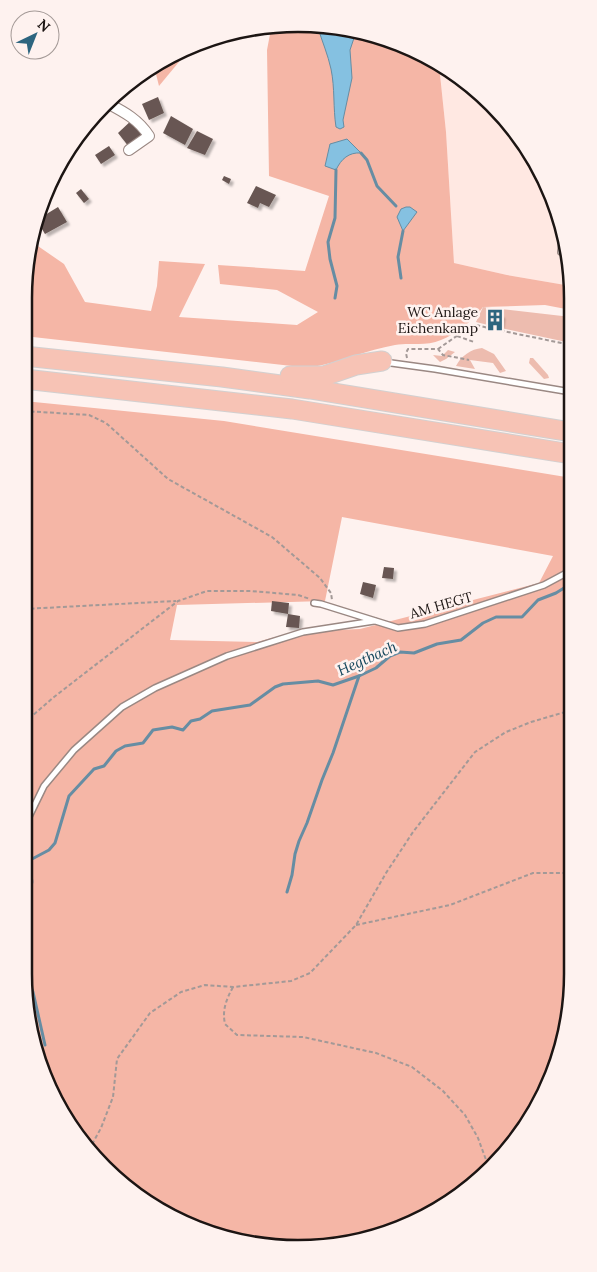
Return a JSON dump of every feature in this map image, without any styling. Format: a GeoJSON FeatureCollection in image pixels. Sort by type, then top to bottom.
{"type":"FeatureCollection","features":[{"type":"Feature","properties":{"kind":"highway"},"geometry":{"type":"LineString","coordinates":[[32,357],[222,377],[320,390],[564,431]]}},
{"type":"Feature","properties":{"kind":"highway"},"geometry":{"type":"LineString","coordinates":[[222,377],[324,376],[356,365],[382,362]]}},
{"type":"Feature","properties":{"kind":"highway"},"geometry":{"type":"LineString","coordinates":[[32,380],[292,409],[564,453]]}},
{"type":"Feature","properties":{"kind":"street"},"geometry":{"type":"LineString","coordinates":[[114,106],[142,125],[149,136],[129,150]]}},
{"type":"Feature","properties":{"kind":"lane"},"geometry":{"type":"LineString","coordinates":[[382,362],[564,391]]}},
{"type":"Feature","properties":{"kind":"lane","name":"AM HEGT"},"geometry":{"type":"LineString","coordinates":[[314,603],[333,607],[398,628],[425,624],[544,585],[564,574]]}},
{"type":"Feature","properties":{"kind":"lane"},"geometry":{"type":"LineString","coordinates":[[32,810],[44,786],[74,750],[122,708],[155,688],[227,656],[303,632],[374,621]]}},
{"type":"Feature","properties":{"kind":"path"},"geometry":{"type":"LineString","coordinates":[[410,365],[406,353],[408,349],[438,349],[471,326],[476,325],[564,344]]}},
{"type":"Feature","properties":{"kind":"path"},"geometry":{"type":"LineString","coordinates":[[497,326],[498,330]]}},
{"type":"Feature","properties":{"kind":"path"},"geometry":{"type":"LineString","coordinates":[[457,336],[474,342]]}},
{"type":"Feature","properties":{"kind":"path"},"geometry":{"type":"LineString","coordinates":[[438,349],[443,355],[469,360]]}},
{"type":"Feature","properties":{"kind":"path"},"geometry":{"type":"LineString","coordinates":[[32,411],[89,415],[106,424],[168,480],[272,537],[320,578],[331,593],[333,607]]}},
{"type":"Feature","properties":{"kind":"path"},"geometry":{"type":"LineString","coordinates":[[32,608],[178,601],[207,591],[250,591],[298,595]]}},
{"type":"Feature","properties":{"kind":"path"},"geometry":{"type":"LineString","coordinates":[[32,716],[178,601]]}},
{"type":"Feature","properties":{"kind":"path"},"geometry":{"type":"LineString","coordinates":[[93,1142],[113,1097],[117,1058],[150,1013],[182,992],[206,985],[233,987],[291,981],[310,973],[356,925],[386,873],[414,832],[475,752],[506,732],[564,712]]}},
{"type":"Feature","properties":{"kind":"path"},"geometry":{"type":"LineString","coordinates":[[356,925],[450,905],[532,873],[564,873]]}},
{"type":"Feature","properties":{"kind":"path"},"geometry":{"type":"LineString","coordinates":[[233,987],[226,1000],[223,1014],[225,1024],[237,1035],[303,1037],[376,1053],[412,1067],[443,1091],[465,1116],[478,1138],[487,1162]]}},
{"type":"Feature","properties":{"kind":"shaded area"},"geometry":{"type":"Polygon","coordinates":[[[298,32],[333,35],[384,47],[416,60],[440,73],[446,132],[454,263],[564,285],[564,309],[545,305],[483,307],[464,326],[453,334],[435,342],[395,345],[313,367],[32,337],[33,281],[38,246],[64,264],[85,302],[151,311],[157,286],[159,261],[205,264],[179,317],[297,325],[318,312],[277,290],[220,284],[218,265],[305,271],[329,196],[269,176],[267,50],[270,34],[298,32]]]}},
{"type":"Feature","properties":{"kind":"shaded area"},"geometry":{"type":"Polygon","coordinates":[[[180,60],[159,86],[156,74],[180,60]]]}},
{"type":"Feature","properties":{"kind":"shaded area"},"geometry":{"type":"Polygon","coordinates":[[[440,73],[487,110],[510,137],[529,166],[550,213],[559,247],[564,285],[454,263],[446,132],[440,73]]]}},
{"type":"Feature","properties":{"kind":"shaded area"},"geometry":{"type":"Polygon","coordinates":[[[483,307],[564,316],[564,342],[501,328],[502,316],[489,314],[488,325],[476,322],[483,307]]]}},
{"type":"Feature","properties":{"kind":"shaded area"},"geometry":{"type":"Polygon","coordinates":[[[482,348],[494,354],[506,371],[500,373],[493,363],[470,360],[475,369],[456,366],[467,354],[482,348]]]}},
{"type":"Feature","properties":{"kind":"shaded area"},"geometry":{"type":"Polygon","coordinates":[[[448,350],[455,352],[440,362],[433,355],[442,356],[448,350]]]}},
{"type":"Feature","properties":{"kind":"shaded area"},"geometry":{"type":"Polygon","coordinates":[[[530,358],[533,358],[549,378],[544,379],[529,363],[530,358]]]}},
{"type":"Feature","properties":{"kind":"shaded area"},"geometry":{"type":"Polygon","coordinates":[[[32,402],[224,421],[564,477],[564,991],[559,1025],[550,1059],[537,1091],[510,1135],[487,1162],[460,1185],[432,1204],[400,1219],[367,1230],[333,1237],[298,1240],[281,1239],[230,1230],[181,1212],[165,1204],[137,1185],[110,1162],[87,1135],[68,1106],[47,1059],[35,1008],[32,974],[32,402]],[[342,517],[325,601],[177,605],[170,640],[257,642],[293,632],[360,629],[539,583],[553,556],[342,517]]]}},
{"type":"Feature","properties":{"kind":"water"},"geometry":{"type":"Polygon","coordinates":[[[320,33],[354,39],[350,50],[352,78],[343,120],[344,127],[340,129],[336,127],[333,83],[327,53],[320,33]]]}},
{"type":"Feature","properties":{"kind":"water"},"geometry":{"type":"Polygon","coordinates":[[[347,139],[361,153],[346,157],[336,170],[325,166],[330,144],[347,139]]]}},
{"type":"Feature","properties":{"kind":"water"},"geometry":{"type":"Polygon","coordinates":[[[410,207],[417,212],[403,231],[397,217],[401,209],[410,207]]]}},
{"type":"Feature","properties":{"kind":"building"},"geometry":{"type":"Polygon","coordinates":[[[158,97],[164,113],[149,120],[142,104],[158,97]]]}},
{"type":"Feature","properties":{"kind":"building"},"geometry":{"type":"Polygon","coordinates":[[[171,116],[193,129],[185,145],[163,133],[171,116]]]}},
{"type":"Feature","properties":{"kind":"building"},"geometry":{"type":"Polygon","coordinates":[[[133,119],[145,134],[129,147],[118,133],[133,119]]]}},
{"type":"Feature","properties":{"kind":"building"},"geometry":{"type":"Polygon","coordinates":[[[197,131],[213,139],[205,155],[187,148],[197,131]]]}},
{"type":"Feature","properties":{"kind":"building"},"geometry":{"type":"Polygon","coordinates":[[[109,146],[115,155],[101,164],[95,155],[109,146]]]}},
{"type":"Feature","properties":{"kind":"building"},"geometry":{"type":"Polygon","coordinates":[[[224,176],[231,179],[229,184],[222,180],[224,176]]]}},
{"type":"Feature","properties":{"kind":"building"},"geometry":{"type":"Polygon","coordinates":[[[256,186],[276,195],[269,207],[260,203],[258,208],[247,203],[256,186]]]}},
{"type":"Feature","properties":{"kind":"building"},"geometry":{"type":"Polygon","coordinates":[[[81,189],[89,199],[84,203],[76,193],[81,189]]]}},
{"type":"Feature","properties":{"kind":"building"},"geometry":{"type":"Polygon","coordinates":[[[58,207],[67,222],[45,234],[42,229],[47,214],[58,207]]]}},
{"type":"Feature","properties":{"kind":"building","name":"WC Anlage Eichenkamp"},"geometry":{"type":"Polygon","coordinates":[[[488,314],[502,315],[501,326],[488,325],[488,314]]]}},
{"type":"Feature","properties":{"kind":"building"},"geometry":{"type":"Polygon","coordinates":[[[384,567],[394,568],[393,579],[382,578],[384,567]]]}},
{"type":"Feature","properties":{"kind":"building"},"geometry":{"type":"Polygon","coordinates":[[[363,582],[376,585],[373,598],[360,594],[363,582]]]}},
{"type":"Feature","properties":{"kind":"building"},"geometry":{"type":"Polygon","coordinates":[[[272,601],[289,603],[288,614],[271,611],[272,601]]]}},
{"type":"Feature","properties":{"kind":"building"},"geometry":{"type":"Polygon","coordinates":[[[288,614],[300,616],[299,628],[286,627],[288,614]]]}},
{"type":"Feature","properties":{"kind":"waterway"},"geometry":{"type":"LineString","coordinates":[[361,153],[367,160],[377,186],[396,206]]}},
{"type":"Feature","properties":{"kind":"waterway"},"geometry":{"type":"LineString","coordinates":[[335,298],[337,286],[328,242],[335,218],[336,170]]}},
{"type":"Feature","properties":{"kind":"waterway"},"geometry":{"type":"LineString","coordinates":[[401,278],[398,257],[403,231]]}},
{"type":"Feature","properties":{"kind":"waterway","name":"Hegtbach"},"geometry":{"type":"LineString","coordinates":[[32,859],[49,850],[55,843],[69,796],[94,769],[104,766],[116,751],[125,746],[143,743],[153,730],[172,727],[183,730],[191,721],[200,719],[212,711],[250,705],[275,687],[283,684],[318,681],[333,685],[376,668],[390,656],[400,652],[414,653],[437,644],[461,640],[483,623],[496,617],[522,617],[538,600],[564,588]]}},
{"type":"Feature","properties":{"kind":"waterway"},"geometry":{"type":"LineString","coordinates":[[287,892],[299,841],[333,753],[359,676]]}},
{"type":"Feature","properties":{"kind":"waterway"},"geometry":{"type":"LineString","coordinates":[[33,993],[45,1045]]}},
{"type":"Feature","properties":{"kind":"place","name":"WC Anlage Eichenkamp"},"geometry":{"type":"Point","coordinates":[495,320]}}]}
